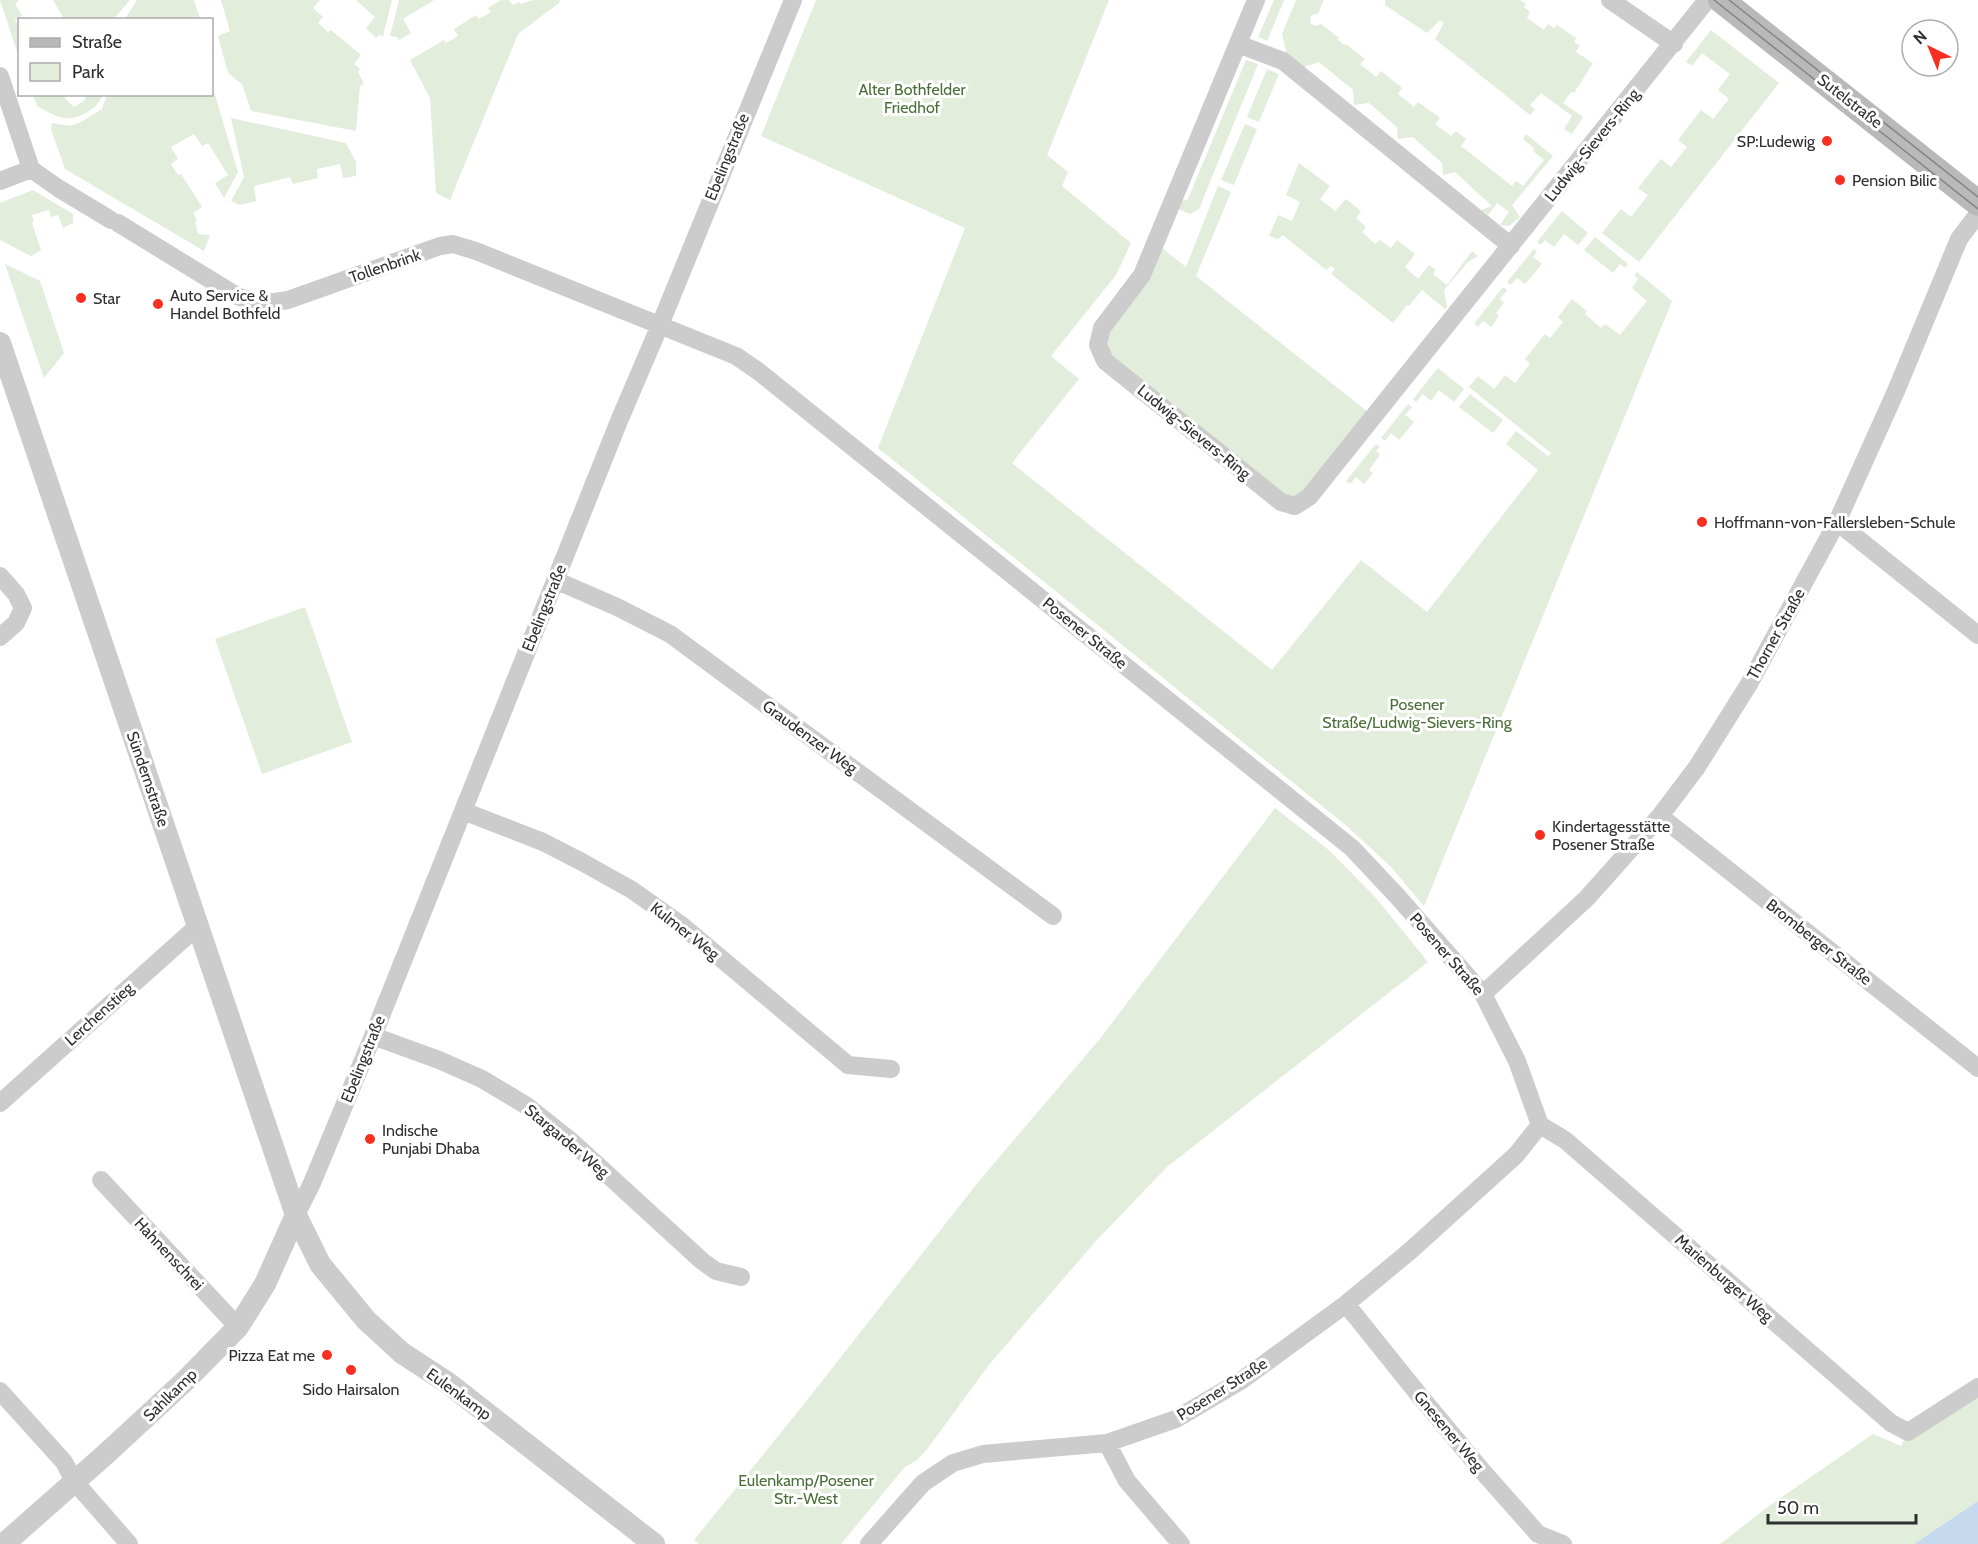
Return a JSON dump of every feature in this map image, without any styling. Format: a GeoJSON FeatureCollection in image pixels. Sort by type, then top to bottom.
{"type":"FeatureCollection","features":[{"type":"Feature","properties":{"kind":"main road","name":"Sutelstraße"},"geometry":{"type":"LineString","coordinates":[[1721,0],[1978,203]]}},
{"type":"Feature","properties":{"kind":"street","name":"Ebelingstraße"},"geometry":{"type":"LineString","coordinates":[[296,1215],[312,1183],[373,1036],[619,421],[793,0]]}},
{"type":"Feature","properties":{"kind":"street","name":"Ludwig-Sievers-Ring"},"geometry":{"type":"LineString","coordinates":[[1256,0],[1142,275],[1102,328],[1098,345],[1105,361],[1281,502],[1295,506],[1309,497],[1707,0]]}},
{"type":"Feature","properties":{"kind":"street"},"geometry":{"type":"LineString","coordinates":[[1610,0],[1674,44]]}},
{"type":"Feature","properties":{"kind":"street"},"geometry":{"type":"LineString","coordinates":[[1238,44],[1283,61],[1511,246]]}},
{"type":"Feature","properties":{"kind":"street"},"geometry":{"type":"LineString","coordinates":[[0,76],[31,169],[0,180]]}},
{"type":"Feature","properties":{"kind":"street","name":"Tollenbrink"},"geometry":{"type":"LineString","coordinates":[[31,169],[58,188],[237,296],[260,304],[288,300],[440,246],[453,244],[476,251],[660,325]]}},
{"type":"Feature","properties":{"kind":"street","name":"Thorner Straße"},"geometry":{"type":"LineString","coordinates":[[1483,994],[1587,898],[1660,816],[1697,767],[1749,684],[1837,522],[1896,392],[1959,239],[1978,214]]}},
{"type":"Feature","properties":{"kind":"street","name":"Posener Straße"},"geometry":{"type":"LineString","coordinates":[[660,325],[736,356],[758,371],[1352,848],[1483,994],[1517,1061],[1540,1125],[1516,1155],[1435,1229],[1346,1304],[1242,1380],[1176,1419],[1107,1443],[982,1454],[953,1463],[922,1483],[869,1544]]}},
{"type":"Feature","properties":{"kind":"street","name":"Sündernstraße"},"geometry":{"type":"LineString","coordinates":[[1,352],[296,1215]]}},
{"type":"Feature","properties":{"kind":"street"},"geometry":{"type":"LineString","coordinates":[[1837,522],[1978,635]]}},
{"type":"Feature","properties":{"kind":"street"},"geometry":{"type":"LineString","coordinates":[[0,576],[16,594],[23,608],[16,624],[0,637]]}},
{"type":"Feature","properties":{"kind":"street","name":"Graudenzer Weg"},"geometry":{"type":"LineString","coordinates":[[555,580],[617,607],[670,634],[1053,916]]}},
{"type":"Feature","properties":{"kind":"street","name":"Kulmer Weg"},"geometry":{"type":"LineString","coordinates":[[463,811],[543,842],[632,890],[680,924],[848,1065],[891,1069]]}},
{"type":"Feature","properties":{"kind":"street","name":"Bromberger Straße"},"geometry":{"type":"LineString","coordinates":[[1660,816],[1978,1068]]}},
{"type":"Feature","properties":{"kind":"street","name":"Lerchenstieg"},"geometry":{"type":"LineString","coordinates":[[0,1102],[199,926]]}},
{"type":"Feature","properties":{"kind":"street","name":"Stargarder Weg"},"geometry":{"type":"LineString","coordinates":[[373,1036],[439,1060],[482,1079],[527,1106],[571,1141],[702,1261],[716,1271],[741,1277]]}},
{"type":"Feature","properties":{"kind":"street","name":"Marienburger Weg"},"geometry":{"type":"LineString","coordinates":[[1540,1125],[1566,1140],[1891,1423],[1908,1432],[1978,1387]]}},
{"type":"Feature","properties":{"kind":"street","name":"Hahnenschrei"},"geometry":{"type":"LineString","coordinates":[[101,1180],[238,1327]]}},
{"type":"Feature","properties":{"kind":"street","name":"Sahlkamp"},"geometry":{"type":"LineString","coordinates":[[4,1544],[107,1454],[186,1380],[238,1327],[265,1284],[296,1215]]}},
{"type":"Feature","properties":{"kind":"street","name":"Eulenkamp"},"geometry":{"type":"LineString","coordinates":[[296,1215],[320,1264],[366,1320],[402,1353],[448,1383],[654,1544]]}},
{"type":"Feature","properties":{"kind":"street","name":"Gnesener Weg"},"geometry":{"type":"LineString","coordinates":[[1346,1304],[1419,1395],[1538,1534],[1563,1544]]}},
{"type":"Feature","properties":{"kind":"street"},"geometry":{"type":"LineString","coordinates":[[0,1391],[64,1462],[74,1481],[129,1544]]}},
{"type":"Feature","properties":{"kind":"street"},"geometry":{"type":"LineString","coordinates":[[1107,1443],[1127,1481],[1181,1544]]}},
{"type":"Feature","properties":{"kind":"green space"},"geometry":{"type":"Polygon","coordinates":[[[0,0],[19,1],[15,4],[22,15],[15,20],[18,26],[18,55],[0,0]]]}},
{"type":"Feature","properties":{"kind":"green space"},"geometry":{"type":"Polygon","coordinates":[[[53,0],[130,0],[115,18],[63,18],[53,0]]]}},
{"type":"Feature","properties":{"kind":"green space"},"geometry":{"type":"Polygon","coordinates":[[[137,0],[194,0],[200,18],[126,18],[137,0]]]}},
{"type":"Feature","properties":{"kind":"green space"},"geometry":{"type":"Polygon","coordinates":[[[221,0],[320,0],[313,8],[323,17],[318,23],[328,32],[331,30],[361,55],[354,64],[360,69],[358,72],[364,84],[360,86],[356,131],[251,111],[242,84],[228,73],[218,36],[230,31],[221,0]]]}},
{"type":"Feature","properties":{"kind":"green space"},"geometry":{"type":"Polygon","coordinates":[[[356,0],[392,0],[383,36],[379,35],[376,38],[366,28],[375,17],[356,0]]]}},
{"type":"Feature","properties":{"kind":"green space"},"geometry":{"type":"Polygon","coordinates":[[[399,0],[434,0],[403,19],[411,33],[399,40],[397,37],[390,36],[399,0]]]}},
{"type":"Feature","properties":{"kind":"green space"},"geometry":{"type":"Polygon","coordinates":[[[501,0],[509,0],[513,5],[533,0],[560,0],[518,34],[450,200],[436,193],[430,98],[410,60],[444,40],[446,43],[458,36],[454,29],[476,15],[479,19],[491,12],[488,8],[501,0]]]}},
{"type":"Feature","properties":{"kind":"green space"},"geometry":{"type":"Polygon","coordinates":[[[816,0],[1109,0],[1047,155],[1068,172],[1062,186],[1131,243],[1116,275],[1051,356],[1079,379],[1012,463],[1272,670],[1361,560],[1427,612],[1538,470],[1506,444],[1516,431],[1548,456],[1551,453],[1469,387],[1478,376],[1494,389],[1505,375],[1515,383],[1530,364],[1525,359],[1545,334],[1550,338],[1563,322],[1558,317],[1572,299],[1587,311],[1585,314],[1601,328],[1605,324],[1620,335],[1647,301],[1632,288],[1638,279],[1634,275],[1637,272],[1672,301],[1424,906],[1391,867],[1348,827],[878,448],[965,228],[761,136],[816,0]]]}},
{"type":"Feature","properties":{"kind":"green space"},"geometry":{"type":"Polygon","coordinates":[[[1274,0],[1284,0],[1267,41],[1258,37],[1274,0]]]}},
{"type":"Feature","properties":{"kind":"green space"},"geometry":{"type":"Polygon","coordinates":[[[1296,0],[1324,0],[1318,14],[1310,17],[1311,24],[1316,26],[1321,24],[1344,45],[1346,44],[1365,59],[1360,64],[1376,77],[1381,71],[1402,88],[1398,94],[1414,107],[1418,102],[1440,118],[1435,124],[1451,136],[1456,131],[1466,139],[1461,146],[1512,186],[1516,181],[1523,186],[1544,160],[1523,139],[1526,134],[1553,156],[1512,205],[1520,217],[1509,226],[1500,225],[1509,212],[1497,203],[1488,215],[1481,210],[1492,206],[1455,172],[1443,175],[1442,163],[1413,137],[1398,139],[1397,127],[1369,103],[1354,105],[1353,90],[1319,62],[1304,67],[1287,55],[1282,34],[1296,0]]]}},
{"type":"Feature","properties":{"kind":"green space"},"geometry":{"type":"Polygon","coordinates":[[[1385,0],[1520,0],[1526,4],[1524,7],[1530,12],[1527,18],[1544,30],[1548,24],[1554,28],[1557,25],[1576,38],[1574,42],[1580,46],[1576,52],[1593,63],[1574,93],[1571,92],[1563,103],[1583,117],[1572,134],[1564,129],[1572,116],[1541,93],[1530,105],[1535,110],[1530,115],[1435,39],[1444,23],[1440,20],[1427,33],[1385,5],[1385,0]]]}},
{"type":"Feature","properties":{"kind":"green space"},"geometry":{"type":"Polygon","coordinates":[[[1711,30],[1779,83],[1639,262],[1602,233],[1621,209],[1631,217],[1648,195],[1638,188],[1661,159],[1671,167],[1687,147],[1678,140],[1701,110],[1713,119],[1729,99],[1718,90],[1730,74],[1702,53],[1692,66],[1686,62],[1711,30]]]}},
{"type":"Feature","properties":{"kind":"green space"},"geometry":{"type":"Polygon","coordinates":[[[1246,60],[1258,64],[1199,209],[1190,214],[1178,209],[1181,201],[1188,199],[1246,60]]]}},
{"type":"Feature","properties":{"kind":"green space"},"geometry":{"type":"Polygon","coordinates":[[[1267,69],[1279,74],[1259,122],[1247,117],[1267,69]]]}},
{"type":"Feature","properties":{"kind":"green space"},"geometry":{"type":"Polygon","coordinates":[[[213,88],[238,172],[224,198],[215,183],[228,175],[208,143],[202,146],[194,134],[171,147],[178,159],[171,164],[178,175],[181,174],[202,207],[193,213],[197,220],[195,222],[198,234],[210,235],[204,251],[65,169],[51,129],[52,123],[70,126],[81,122],[102,109],[106,97],[213,96],[213,88]]]}},
{"type":"Feature","properties":{"kind":"green space"},"geometry":{"type":"Polygon","coordinates":[[[33,96],[66,96],[65,98],[74,107],[85,100],[85,97],[102,96],[96,106],[73,118],[56,116],[37,106],[33,96]]]}},
{"type":"Feature","properties":{"kind":"green space"},"geometry":{"type":"Polygon","coordinates":[[[231,118],[346,143],[356,162],[356,176],[343,178],[340,164],[317,169],[318,178],[293,184],[290,177],[254,186],[256,201],[239,205],[231,201],[244,177],[231,118]]]}},
{"type":"Feature","properties":{"kind":"green space"},"geometry":{"type":"Polygon","coordinates":[[[1245,124],[1257,129],[1234,185],[1221,180],[1245,124]]]}},
{"type":"Feature","properties":{"kind":"green space"},"geometry":{"type":"Polygon","coordinates":[[[1299,163],[1330,186],[1320,199],[1335,211],[1346,199],[1361,211],[1356,218],[1366,227],[1362,232],[1375,244],[1380,240],[1391,248],[1397,240],[1415,254],[1405,267],[1418,279],[1429,265],[1436,270],[1433,274],[1447,285],[1472,251],[1478,256],[1468,262],[1444,290],[1447,307],[1445,309],[1422,290],[1393,323],[1331,274],[1335,269],[1331,266],[1326,270],[1283,235],[1278,239],[1269,236],[1278,215],[1292,221],[1300,202],[1286,195],[1299,163]]]}},
{"type":"Feature","properties":{"kind":"green space"},"geometry":{"type":"Polygon","coordinates":[[[1218,186],[1231,192],[1196,276],[1368,412],[1306,489],[1294,496],[1282,494],[1113,358],[1107,345],[1111,330],[1162,248],[1186,267],[1218,186]]]}},
{"type":"Feature","properties":{"kind":"green space"},"geometry":{"type":"Polygon","coordinates":[[[33,190],[73,214],[73,223],[63,228],[58,215],[51,217],[49,210],[32,215],[34,222],[32,223],[41,250],[31,256],[0,240],[0,203],[33,190]]]}},
{"type":"Feature","properties":{"kind":"green space"},"geometry":{"type":"Polygon","coordinates":[[[1562,211],[1588,233],[1578,245],[1564,234],[1554,247],[1545,240],[1541,245],[1537,242],[1562,211]]]}},
{"type":"Feature","properties":{"kind":"green space"},"geometry":{"type":"Polygon","coordinates":[[[1595,237],[1628,264],[1625,268],[1620,264],[1613,273],[1584,250],[1595,237]]]}},
{"type":"Feature","properties":{"kind":"green space"},"geometry":{"type":"Polygon","coordinates":[[[1534,249],[1537,252],[1533,257],[1542,264],[1525,284],[1517,278],[1511,285],[1507,282],[1534,249]]]}},
{"type":"Feature","properties":{"kind":"green space"},"geometry":{"type":"Polygon","coordinates":[[[5,264],[40,281],[64,353],[44,378],[5,264]]]}},
{"type":"Feature","properties":{"kind":"green space"},"geometry":{"type":"Polygon","coordinates":[[[1503,287],[1507,290],[1500,299],[1504,303],[1496,313],[1499,316],[1491,327],[1483,321],[1478,327],[1474,324],[1503,287]]]}},
{"type":"Feature","properties":{"kind":"green space"},"geometry":{"type":"Polygon","coordinates":[[[1438,368],[1464,389],[1454,402],[1439,390],[1431,401],[1423,394],[1416,402],[1413,399],[1438,368]]]}},
{"type":"Feature","properties":{"kind":"green space"},"geometry":{"type":"Polygon","coordinates":[[[1470,394],[1503,420],[1493,433],[1459,407],[1470,394]]]}},
{"type":"Feature","properties":{"kind":"green space"},"geometry":{"type":"Polygon","coordinates":[[[1408,404],[1412,407],[1405,415],[1414,422],[1399,440],[1391,433],[1385,441],[1381,438],[1408,404]]]}},
{"type":"Feature","properties":{"kind":"green space"},"geometry":{"type":"Polygon","coordinates":[[[1376,444],[1380,447],[1376,451],[1380,455],[1369,470],[1373,473],[1364,484],[1356,477],[1350,484],[1346,481],[1376,444]]]}},
{"type":"Feature","properties":{"kind":"green space"},"geometry":{"type":"Polygon","coordinates":[[[305,607],[352,742],[262,774],[215,639],[305,607]]]}},
{"type":"Feature","properties":{"kind":"green space","name":"Eulenkamp/Posener Str.-West"},"geometry":{"type":"Polygon","coordinates":[[[1275,808],[1330,851],[1376,898],[1428,962],[1167,1167],[1096,1241],[988,1366],[928,1448],[917,1460],[905,1467],[841,1544],[699,1544],[694,1540],[979,1181],[1099,1040],[1275,808]]]}},
{"type":"Feature","properties":{"kind":"green space"},"geometry":{"type":"Polygon","coordinates":[[[1978,1387],[1978,1501],[1914,1544],[1720,1544],[1769,1506],[1873,1434],[1901,1446],[1908,1432],[1978,1387]]]}},
{"type":"Feature","properties":{"kind":"water"},"geometry":{"type":"Polygon","coordinates":[[[1978,1501],[1978,1544],[1914,1544],[1978,1501]]]}},
{"type":"Feature","properties":{"kind":"tram line"},"geometry":{"type":"LineString","coordinates":[[1714,0],[1978,209]]}},
{"type":"Feature","properties":{"kind":"tram line"},"geometry":{"type":"LineString","coordinates":[[1729,0],[1978,197]]}},
{"type":"Feature","properties":{"kind":"place","name":"SP:Ludewig"},"geometry":{"type":"Point","coordinates":[1827,141]}},
{"type":"Feature","properties":{"kind":"place","name":"Pension Bilic"},"geometry":{"type":"Point","coordinates":[1840,180]}},
{"type":"Feature","properties":{"kind":"place","name":"Star"},"geometry":{"type":"Point","coordinates":[81,298]}},
{"type":"Feature","properties":{"kind":"place","name":"Auto Service & Handel Bothfeld"},"geometry":{"type":"Point","coordinates":[158,304]}},
{"type":"Feature","properties":{"kind":"place","name":"Hoffmann-von-Fallersleben-Schule"},"geometry":{"type":"Point","coordinates":[1702,522]}},
{"type":"Feature","properties":{"kind":"place","name":"Kindertagesstätte Posener Straße"},"geometry":{"type":"Point","coordinates":[1540,835]}},
{"type":"Feature","properties":{"kind":"place","name":"Indische Punjabi Dhaba"},"geometry":{"type":"Point","coordinates":[370,1139]}},
{"type":"Feature","properties":{"kind":"place","name":"Pizza Eat me"},"geometry":{"type":"Point","coordinates":[327,1355]}},
{"type":"Feature","properties":{"kind":"place","name":"Sido Hairsalon"},"geometry":{"type":"Point","coordinates":[351,1370]}},
{"type":"Feature","properties":{"kind":"park label","name":"Alter Bothfelder Friedhof"},"geometry":{"type":"Point","coordinates":[912,98]}},
{"type":"Feature","properties":{"kind":"park label","name":"Posener Straße/Ludwig-Sievers-Ring"},"geometry":{"type":"Point","coordinates":[1417,713]}}]}
